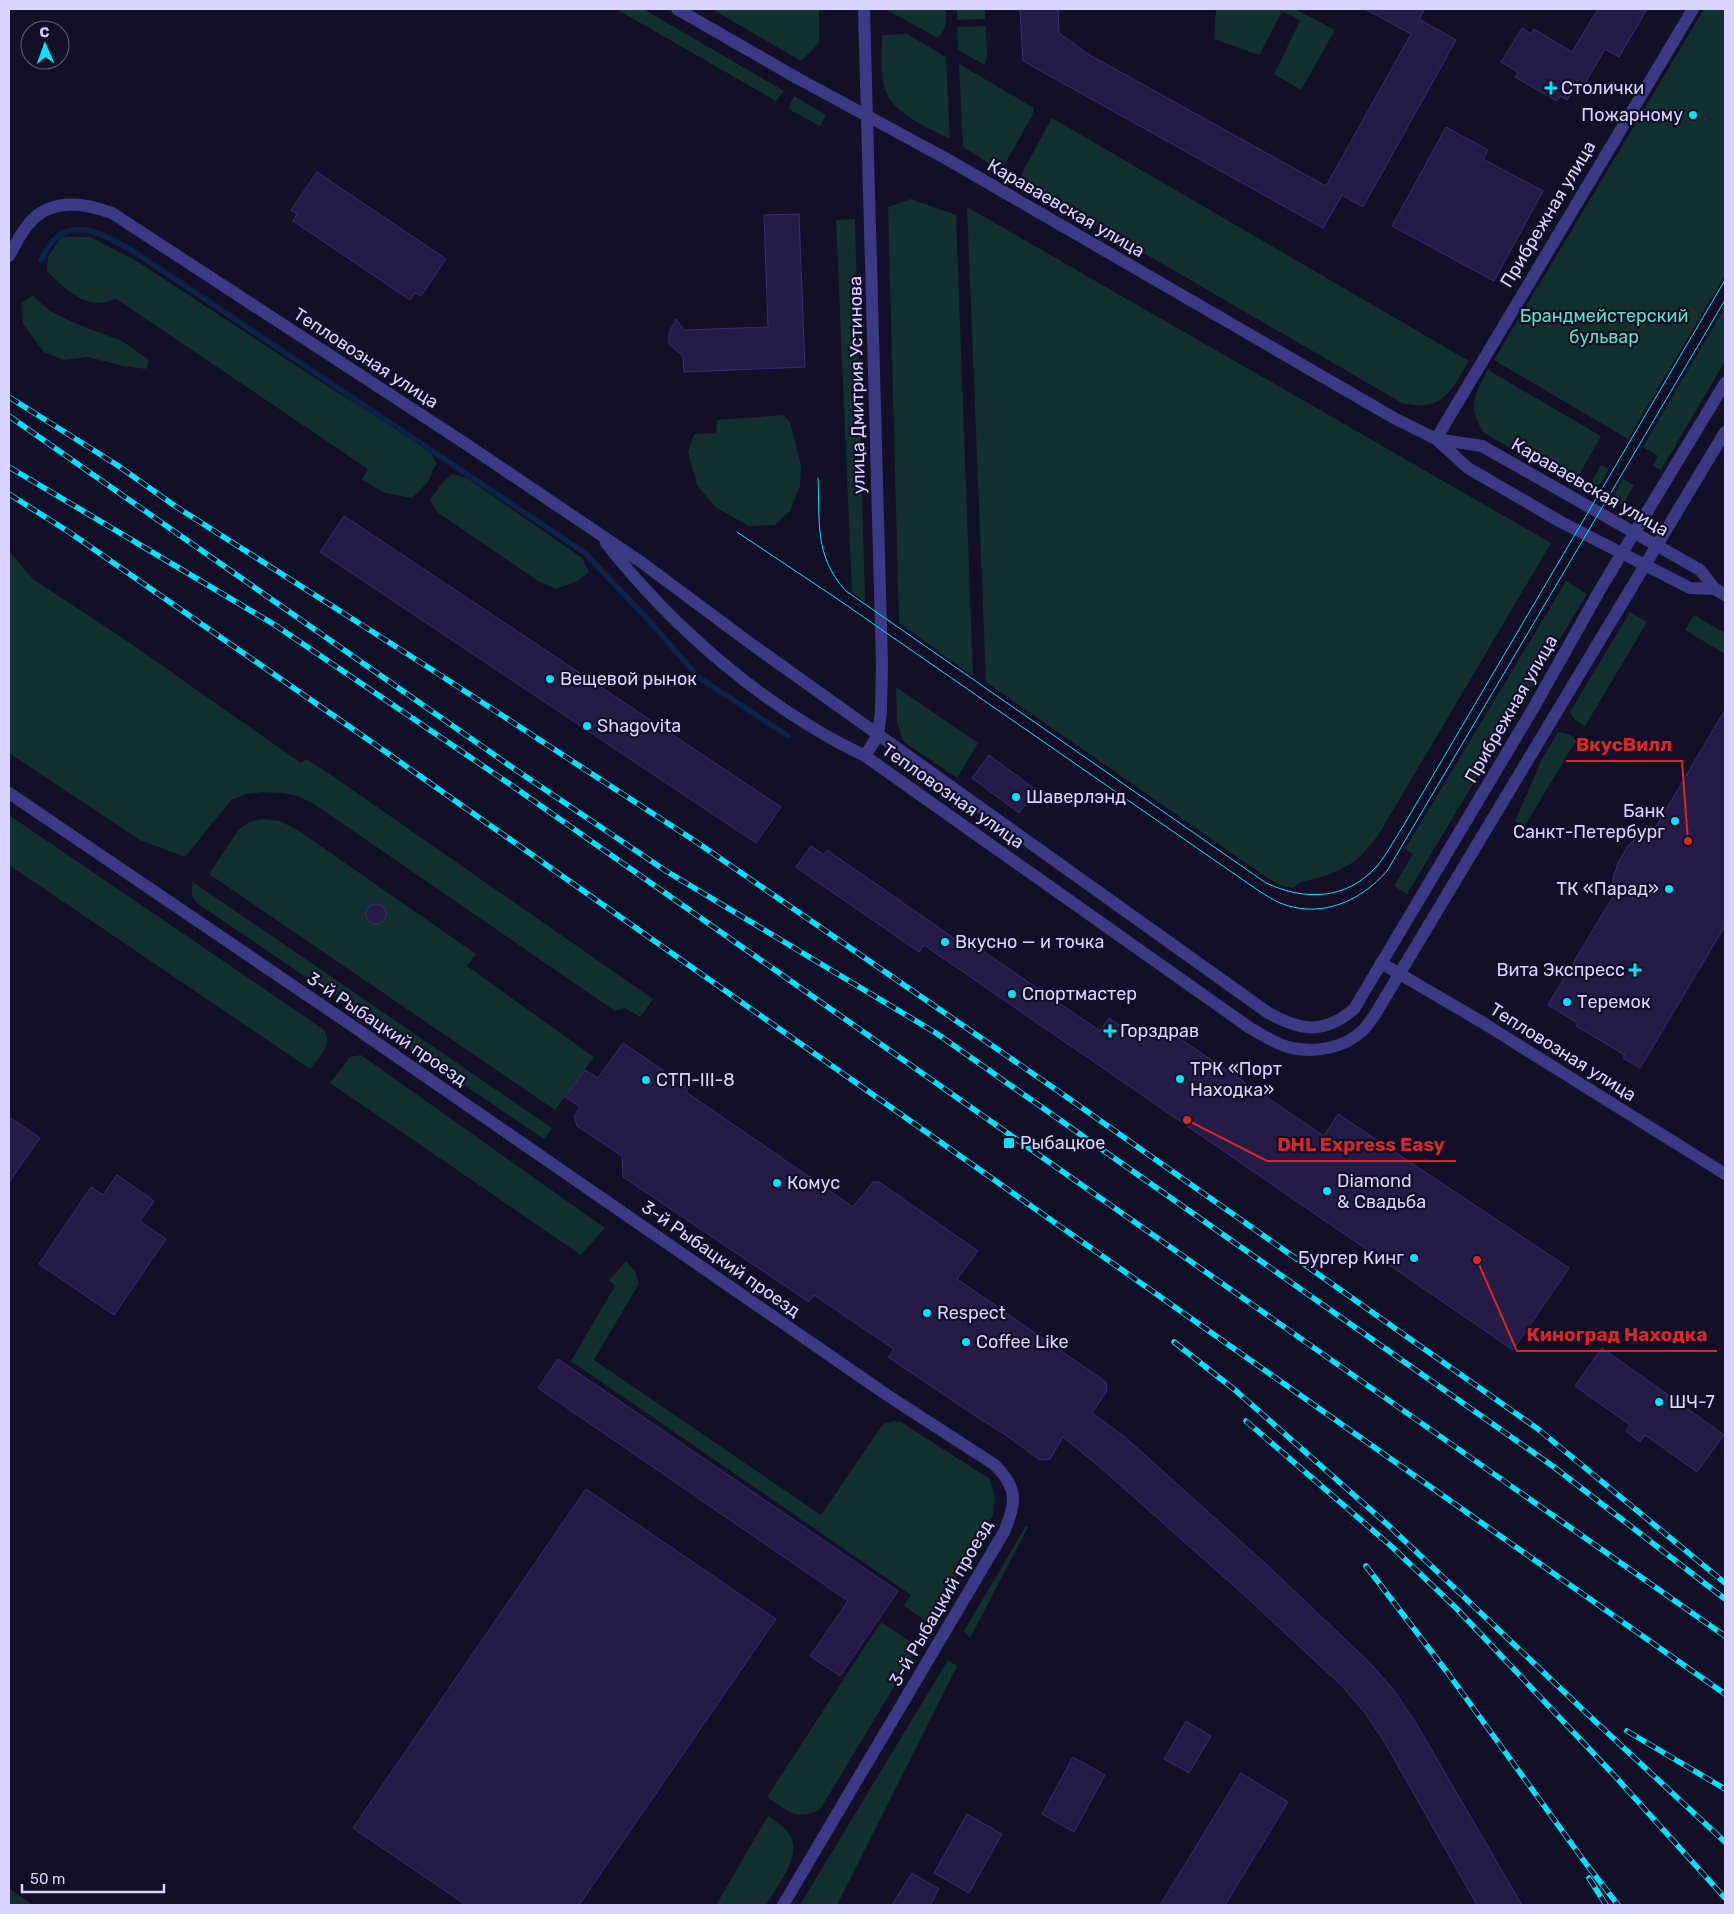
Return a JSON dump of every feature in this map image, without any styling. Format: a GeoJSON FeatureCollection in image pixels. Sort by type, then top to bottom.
{"type":"FeatureCollection","features":[{"type":"Feature","properties":{"kind":"street","name":"Караваевская улица"},"geometry":{"type":"LineString","coordinates":[[678,9],[945,158],[1394,418],[1436,439],[1468,468],[1561,522],[1690,588],[1720,592]]}},
{"type":"Feature","properties":{"kind":"street","name":"улица Дмитрия Устинова"},"geometry":{"type":"LineString","coordinates":[[864,9],[882,664],[881,711],[878,736],[865,756]]}},
{"type":"Feature","properties":{"kind":"street","name":"Прибрежная улица"},"geometry":{"type":"LineString","coordinates":[[1436,439],[1693,9]]}},
{"type":"Feature","properties":{"kind":"street","name":"Тепловозная улица"},"geometry":{"type":"LineString","coordinates":[[9,256],[25,228],[43,212],[67,204],[84,204],[112,213],[466,444],[641,562],[878,736],[1267,1012],[1286,1023],[1306,1028]]}},
{"type":"Feature","properties":{"kind":"street","name":"Прибрежная улица"},"geometry":{"type":"LineString","coordinates":[[1306,1028],[1324,1027],[1340,1020],[1354,1008],[1534,708],[1634,532],[1725,382]]}},
{"type":"Feature","properties":{"kind":"street"},"geometry":{"type":"LineString","coordinates":[[1399,974],[1725,432]]}},
{"type":"Feature","properties":{"kind":"street","name":"Караваевская улица"},"geometry":{"type":"LineString","coordinates":[[1436,439],[1482,446],[1700,570],[1720,592]]}},
{"type":"Feature","properties":{"kind":"street","name":"Тепловозная улица"},"geometry":{"type":"LineString","coordinates":[[600,535],[627,570],[694,637],[740,678],[832,740],[865,756],[1250,1028],[1291,1048],[1311,1050],[1329,1048],[1347,1042],[1364,1031],[1399,974]]}},
{"type":"Feature","properties":{"kind":"street","name":"3-й Рыбацкий проезд"},"geometry":{"type":"LineString","coordinates":[[9,793],[319,1003],[880,1390],[995,1466],[1005,1475],[1011,1485],[1014,1497],[1012,1512],[1004,1532],[782,1905]]}},
{"type":"Feature","properties":{"kind":"street","name":"Тепловозная улица"},"geometry":{"type":"LineString","coordinates":[[1381,963],[1480,1021],[1725,1174]]}},
{"type":"Feature","properties":{"kind":"green space"},"geometry":{"type":"Polygon","coordinates":[[[616,9],[643,9],[784,91],[776,101],[616,9]]]}},
{"type":"Feature","properties":{"kind":"green space"},"geometry":{"type":"Polygon","coordinates":[[[712,9],[819,9],[819,43],[801,61],[712,9]]]}},
{"type":"Feature","properties":{"kind":"green space"},"geometry":{"type":"Polygon","coordinates":[[[885,9],[946,9],[946,21],[938,38],[885,9]]]}},
{"type":"Feature","properties":{"kind":"green space"},"geometry":{"type":"Polygon","coordinates":[[[957,9],[985,9],[985,19],[957,20],[957,9]]]}},
{"type":"Feature","properties":{"kind":"green space"},"geometry":{"type":"Polygon","coordinates":[[[1216,9],[1295,9],[1335,30],[1301,90],[1274,74],[1300,21],[1282,12],[1259,55],[1214,39],[1216,9]]]}},
{"type":"Feature","properties":{"kind":"green space","name":"Брандмейстерский бульвар"},"geometry":{"type":"Polygon","coordinates":[[[1704,9],[1725,9],[1725,275],[1628,439],[1494,360],[1704,9]]]}},
{"type":"Feature","properties":{"kind":"green space"},"geometry":{"type":"Polygon","coordinates":[[[986,26],[987,57],[985,65],[958,50],[957,27],[986,26]]]}},
{"type":"Feature","properties":{"kind":"green space"},"geometry":{"type":"Polygon","coordinates":[[[907,34],[946,57],[950,139],[909,117],[892,102],[886,93],[882,76],[882,35],[907,34]]]}},
{"type":"Feature","properties":{"kind":"green space"},"geometry":{"type":"Polygon","coordinates":[[[959,64],[1034,108],[1032,116],[1001,171],[963,147],[959,64]]]}},
{"type":"Feature","properties":{"kind":"green space"},"geometry":{"type":"Polygon","coordinates":[[[794,96],[826,115],[820,126],[790,110],[789,106],[794,96]]]}},
{"type":"Feature","properties":{"kind":"green space"},"geometry":{"type":"Polygon","coordinates":[[[1052,118],[1469,361],[1457,382],[1444,397],[1436,402],[1427,405],[1402,403],[1020,181],[1024,169],[1052,118]]]}},
{"type":"Feature","properties":{"kind":"green space"},"geometry":{"type":"Polygon","coordinates":[[[911,199],[956,215],[973,676],[899,623],[888,207],[911,199]]]}},
{"type":"Feature","properties":{"kind":"green space"},"geometry":{"type":"Polygon","coordinates":[[[967,207],[1551,543],[1379,834],[1356,860],[1325,876],[1304,881],[1293,888],[1280,885],[986,682],[967,207]]]}},
{"type":"Feature","properties":{"kind":"green space"},"geometry":{"type":"Polygon","coordinates":[[[855,219],[865,602],[852,592],[836,220],[855,219]]]}},
{"type":"Feature","properties":{"kind":"green space"},"geometry":{"type":"Polygon","coordinates":[[[61,237],[90,237],[135,260],[329,387],[430,450],[436,464],[428,482],[412,498],[385,493],[362,480],[368,469],[115,298],[106,302],[96,303],[78,297],[69,291],[47,271],[48,257],[61,237]]]}},
{"type":"Feature","properties":{"kind":"green space"},"geometry":{"type":"Polygon","coordinates":[[[33,296],[50,311],[77,324],[122,341],[149,360],[146,369],[123,366],[88,357],[64,360],[44,352],[23,324],[21,303],[33,296]]]}},
{"type":"Feature","properties":{"kind":"green space"},"geometry":{"type":"Polygon","coordinates":[[[1725,307],[1725,361],[1661,470],[1653,466],[1658,456],[1643,447],[1725,307]]]}},
{"type":"Feature","properties":{"kind":"green space"},"geometry":{"type":"Polygon","coordinates":[[[1488,370],[1601,436],[1574,484],[1484,433],[1475,416],[1474,402],[1488,370]]]}},
{"type":"Feature","properties":{"kind":"green space"},"geometry":{"type":"Polygon","coordinates":[[[783,415],[790,422],[801,465],[800,486],[790,511],[775,525],[749,526],[715,507],[697,485],[688,452],[694,434],[716,433],[717,420],[783,415]]]}},
{"type":"Feature","properties":{"kind":"green space"},"geometry":{"type":"Polygon","coordinates":[[[1601,465],[1609,469],[1593,496],[1586,492],[1601,465]]]}},
{"type":"Feature","properties":{"kind":"green space"},"geometry":{"type":"Polygon","coordinates":[[[451,474],[467,478],[582,558],[589,572],[578,581],[556,589],[538,581],[437,512],[430,500],[451,474]]]}},
{"type":"Feature","properties":{"kind":"green space"},"geometry":{"type":"Polygon","coordinates":[[[1623,479],[1634,485],[1623,504],[1609,503],[1623,479]]]}},
{"type":"Feature","properties":{"kind":"green space"},"geometry":{"type":"Polygon","coordinates":[[[9,551],[33,579],[127,641],[301,763],[306,759],[334,777],[653,999],[640,1017],[625,1008],[615,1011],[317,806],[298,796],[262,792],[246,794],[231,800],[185,857],[140,840],[9,753],[9,551]]]}},
{"type":"Feature","properties":{"kind":"green space"},"geometry":{"type":"Polygon","coordinates":[[[1566,581],[1587,594],[1407,894],[1394,886],[1413,854],[1405,849],[1566,581]]]}},
{"type":"Feature","properties":{"kind":"green space"},"geometry":{"type":"Polygon","coordinates":[[[1630,612],[1647,622],[1585,726],[1575,720],[1570,712],[1630,612]]]}},
{"type":"Feature","properties":{"kind":"green space"},"geometry":{"type":"Polygon","coordinates":[[[1694,615],[1725,633],[1725,654],[1685,630],[1694,615]]]}},
{"type":"Feature","properties":{"kind":"green space"},"geometry":{"type":"Polygon","coordinates":[[[896,687],[978,743],[957,778],[904,742],[897,723],[896,687]]]}},
{"type":"Feature","properties":{"kind":"green space"},"geometry":{"type":"Polygon","coordinates":[[[1558,732],[1568,734],[1577,739],[1524,827],[1515,821],[1541,761],[1558,732]]]}},
{"type":"Feature","properties":{"kind":"green space"},"geometry":{"type":"Polygon","coordinates":[[[9,815],[323,1029],[327,1045],[310,1069],[9,865],[9,815]]]}},
{"type":"Feature","properties":{"kind":"green space"},"geometry":{"type":"Polygon","coordinates":[[[263,819],[280,821],[299,831],[476,954],[467,966],[594,1057],[555,1110],[209,874],[239,829],[249,822],[263,819]]]}},
{"type":"Feature","properties":{"kind":"green space"},"geometry":{"type":"Polygon","coordinates":[[[193,882],[552,1128],[544,1139],[197,903],[192,893],[193,882]]]}},
{"type":"Feature","properties":{"kind":"green space"},"geometry":{"type":"Polygon","coordinates":[[[361,1055],[605,1228],[581,1255],[330,1083],[350,1057],[361,1055]]]}},
{"type":"Feature","properties":{"kind":"green space"},"geometry":{"type":"Polygon","coordinates":[[[626,1261],[636,1275],[638,1285],[594,1360],[821,1515],[883,1424],[893,1421],[901,1422],[990,1479],[995,1497],[993,1515],[929,1623],[904,1606],[911,1595],[571,1361],[615,1286],[609,1280],[626,1261]]]}},
{"type":"Feature","properties":{"kind":"green space"},"geometry":{"type":"Polygon","coordinates":[[[1026,1526],[1028,1527],[970,1638],[964,1631],[1026,1526]]]}},
{"type":"Feature","properties":{"kind":"green space"},"geometry":{"type":"Polygon","coordinates":[[[881,1622],[918,1647],[821,1808],[806,1814],[799,1815],[793,1813],[767,1797],[881,1622]]]}},
{"type":"Feature","properties":{"kind":"green space"},"geometry":{"type":"Polygon","coordinates":[[[948,1660],[957,1666],[837,1905],[800,1905],[948,1660]]]}},
{"type":"Feature","properties":{"kind":"green space"},"geometry":{"type":"Polygon","coordinates":[[[768,1816],[787,1831],[792,1840],[792,1859],[788,1869],[766,1905],[716,1905],[768,1816]]]}},
{"type":"Feature","properties":{"kind":"green space"},"geometry":{"type":"Polygon","coordinates":[[[9,1888],[33,1905],[9,1905],[9,1888]]]}},
{"type":"Feature","properties":{"kind":"building"},"geometry":{"type":"Polygon","coordinates":[[[1020,9],[1058,9],[1059,33],[1088,54],[1326,186],[1411,34],[1365,9],[1425,9],[1419,19],[1456,40],[1363,207],[1342,195],[1323,228],[1023,61],[1020,9]]]}},
{"type":"Feature","properties":{"kind":"building"},"geometry":{"type":"Polygon","coordinates":[[[1598,9],[1647,9],[1619,57],[1605,49],[1581,90],[1575,87],[1567,100],[1560,96],[1557,101],[1515,77],[1518,72],[1501,62],[1522,28],[1531,34],[1534,29],[1572,52],[1598,9]]]}},
{"type":"Feature","properties":{"kind":"building"},"geometry":{"type":"Polygon","coordinates":[[[1446,127],[1488,150],[1483,159],[1543,191],[1494,281],[1392,226],[1446,127]]]}},
{"type":"Feature","properties":{"kind":"building"},"geometry":{"type":"Polygon","coordinates":[[[317,172],[446,259],[421,296],[415,293],[410,300],[293,221],[297,214],[291,210],[317,172]]]}},
{"type":"Feature","properties":{"kind":"building"},"geometry":{"type":"Polygon","coordinates":[[[799,214],[805,367],[684,372],[683,356],[669,344],[669,333],[676,319],[684,330],[768,327],[764,215],[799,214]]]}},
{"type":"Feature","properties":{"kind":"building","name":"Вещевой рынок"},"geometry":{"type":"Polygon","coordinates":[[[344,516],[781,807],[756,843],[320,552],[344,516]]]}},
{"type":"Feature","properties":{"kind":"building","name":"ТК «Парад»"},"geometry":{"type":"Polygon","coordinates":[[[1725,710],[1725,926],[1640,1068],[1623,1058],[1625,1055],[1576,1026],[1578,1023],[1548,1005],[1614,895],[1612,883],[1618,863],[1627,847],[1642,832],[1655,828],[1725,710]]]}},
{"type":"Feature","properties":{"kind":"building"},"geometry":{"type":"Polygon","coordinates":[[[989,755],[1036,790],[1019,813],[972,778],[989,755]]]}},
{"type":"Feature","properties":{"kind":"building","name":"ТРК «Порт Находка»"},"geometry":{"type":"Polygon","coordinates":[[[811,846],[824,855],[827,850],[958,941],[961,936],[1100,1031],[1109,1018],[1123,1027],[1126,1022],[1151,1038],[1176,1036],[1324,1136],[1338,1114],[1569,1268],[1513,1350],[924,945],[919,952],[796,867],[811,846]]]}},
{"type":"Feature","properties":{"kind":"building"},"geometry":{"type":"Polygon","coordinates":[[[376,904],[383,907],[386,914],[383,921],[376,924],[369,921],[366,914],[369,907],[376,904]]]}},
{"type":"Feature","properties":{"kind":"building"},"geometry":{"type":"Polygon","coordinates":[[[623,1043],[689,1088],[686,1092],[853,1207],[873,1182],[879,1182],[978,1251],[957,1279],[1106,1382],[1107,1391],[1092,1413],[1126,1438],[1267,1565],[1369,1662],[1393,1689],[1416,1723],[1522,1905],[1477,1905],[1384,1741],[1365,1713],[1342,1686],[1243,1594],[1101,1468],[1063,1437],[1050,1459],[1040,1460],[888,1357],[894,1349],[814,1295],[809,1302],[623,1177],[622,1156],[577,1126],[574,1116],[580,1107],[565,1097],[585,1070],[598,1078],[623,1043]]]}},
{"type":"Feature","properties":{"kind":"building"},"geometry":{"type":"Polygon","coordinates":[[[9,1117],[40,1138],[9,1182],[9,1117]]]}},
{"type":"Feature","properties":{"kind":"building"},"geometry":{"type":"Polygon","coordinates":[[[117,1175],[154,1201],[140,1221],[166,1239],[114,1315],[39,1264],[91,1187],[103,1195],[117,1175]]]}},
{"type":"Feature","properties":{"kind":"building"},"geometry":{"type":"Polygon","coordinates":[[[1602,1348],[1724,1435],[1697,1472],[1645,1435],[1640,1442],[1626,1431],[1630,1425],[1575,1386],[1602,1348]]]}},
{"type":"Feature","properties":{"kind":"building"},"geometry":{"type":"Polygon","coordinates":[[[558,1359],[898,1591],[840,1676],[810,1656],[848,1601],[538,1388],[558,1359]]]}},
{"type":"Feature","properties":{"kind":"building"},"geometry":{"type":"Polygon","coordinates":[[[586,1489],[776,1619],[579,1905],[466,1905],[353,1828],[586,1489]]]}},
{"type":"Feature","properties":{"kind":"building"},"geometry":{"type":"Polygon","coordinates":[[[1186,1721],[1211,1736],[1189,1773],[1164,1759],[1186,1721]]]}},
{"type":"Feature","properties":{"kind":"building"},"geometry":{"type":"Polygon","coordinates":[[[1073,1757],[1105,1775],[1074,1832],[1042,1814],[1073,1757]]]}},
{"type":"Feature","properties":{"kind":"building"},"geometry":{"type":"Polygon","coordinates":[[[1241,1773],[1288,1802],[1225,1905],[1160,1905],[1241,1773]]]}},
{"type":"Feature","properties":{"kind":"building"},"geometry":{"type":"Polygon","coordinates":[[[967,1814],[1002,1834],[969,1893],[934,1873],[967,1814]]]}},
{"type":"Feature","properties":{"kind":"building"},"geometry":{"type":"Polygon","coordinates":[[[912,1873],[939,1889],[930,1905],[892,1905],[912,1873]]]}},
{"type":"Feature","properties":{"kind":"waterway"},"geometry":{"type":"LineString","coordinates":[[41,260],[54,240],[64,233],[74,230],[86,230],[97,233],[139,255],[585,553],[654,626],[698,677],[788,736]]}},
{"type":"Feature","properties":{"kind":"tram line"},"geometry":{"type":"LineString","coordinates":[[818,478],[819,524],[824,551],[828,565],[846,591],[1266,883],[1295,893],[1310,895],[1338,891],[1352,886],[1364,878],[1376,867],[1390,848],[1725,280]]}},
{"type":"Feature","properties":{"kind":"tram line"},"geometry":{"type":"LineString","coordinates":[[737,532],[836,598],[1259,891],[1280,903],[1295,907],[1310,909],[1338,905],[1365,891],[1387,871],[1725,300]]}},
{"type":"Feature","properties":{"kind":"railway"},"geometry":{"type":"LineString","coordinates":[[9,397],[117,465],[175,506],[420,662],[695,841],[1061,1093],[1538,1429],[1725,1583]]}},
{"type":"Feature","properties":{"kind":"railway"},"geometry":{"type":"LineString","coordinates":[[9,416],[516,770],[666,871],[936,1033],[1554,1467],[1725,1599]]}},
{"type":"Feature","properties":{"kind":"railway"},"geometry":{"type":"LineString","coordinates":[[9,467],[275,625],[514,787],[1725,1636]]}},
{"type":"Feature","properties":{"kind":"railway"},"geometry":{"type":"LineString","coordinates":[[9,494],[69,532],[373,743],[1725,1694]]}},
{"type":"Feature","properties":{"kind":"railway"},"geometry":{"type":"LineString","coordinates":[[1174,1342],[1235,1390],[1388,1525],[1725,1842]]}},
{"type":"Feature","properties":{"kind":"railway"},"geometry":{"type":"LineString","coordinates":[[1246,1421],[1391,1546],[1456,1608],[1613,1774],[1725,1898]]}},
{"type":"Feature","properties":{"kind":"railway"},"geometry":{"type":"LineString","coordinates":[[1366,1566],[1450,1676],[1618,1905]]}},
{"type":"Feature","properties":{"kind":"railway"},"geometry":{"type":"LineString","coordinates":[[1627,1731],[1725,1789]]}},
{"type":"Feature","properties":{"kind":"railway"},"geometry":{"type":"LineString","coordinates":[[1589,1878],[1606,1905]]}},
{"type":"Feature","properties":{"kind":"place","name":"Столички"},"geometry":{"type":"Point","coordinates":[1551,88]}},
{"type":"Feature","properties":{"kind":"place","name":"Пожарному"},"geometry":{"type":"Point","coordinates":[1693,115]}},
{"type":"Feature","properties":{"kind":"place","name":"Вещевой рынок"},"geometry":{"type":"Point","coordinates":[550,679]}},
{"type":"Feature","properties":{"kind":"place","name":"Shagovita"},"geometry":{"type":"Point","coordinates":[587,726]}},
{"type":"Feature","properties":{"kind":"place","name":"Шаверлэнд"},"geometry":{"type":"Point","coordinates":[1016,797]}},
{"type":"Feature","properties":{"kind":"place","name":"Банк Санкт-Петербург"},"geometry":{"type":"Point","coordinates":[1675,821]}},
{"type":"Feature","properties":{"kind":"place","name":"ВкусВилл"},"geometry":{"type":"Point","coordinates":[1688,841]}},
{"type":"Feature","properties":{"kind":"place","name":"ТК «Парад»"},"geometry":{"type":"Point","coordinates":[1669,889]}},
{"type":"Feature","properties":{"kind":"place","name":"Вкусно — и точка"},"geometry":{"type":"Point","coordinates":[945,942]}},
{"type":"Feature","properties":{"kind":"place","name":"Вита Экспресс"},"geometry":{"type":"Point","coordinates":[1635,970]}},
{"type":"Feature","properties":{"kind":"place","name":"Спортмастер"},"geometry":{"type":"Point","coordinates":[1012,994]}},
{"type":"Feature","properties":{"kind":"place","name":"Теремок"},"geometry":{"type":"Point","coordinates":[1567,1002]}},
{"type":"Feature","properties":{"kind":"place","name":"Горздрав"},"geometry":{"type":"Point","coordinates":[1110,1031]}},
{"type":"Feature","properties":{"kind":"place","name":"ТРК «Порт Находка»"},"geometry":{"type":"Point","coordinates":[1180,1079]}},
{"type":"Feature","properties":{"kind":"place","name":"СТП-III-8"},"geometry":{"type":"Point","coordinates":[646,1080]}},
{"type":"Feature","properties":{"kind":"place","name":"DHL Express Easy"},"geometry":{"type":"Point","coordinates":[1187,1120]}},
{"type":"Feature","properties":{"kind":"place","name":"Рыбацкое"},"geometry":{"type":"Point","coordinates":[1009,1143]}},
{"type":"Feature","properties":{"kind":"place","name":"Комус"},"geometry":{"type":"Point","coordinates":[777,1183]}},
{"type":"Feature","properties":{"kind":"place","name":"Diamond & Свадьба"},"geometry":{"type":"Point","coordinates":[1327,1191]}},
{"type":"Feature","properties":{"kind":"place","name":"Бургер Кинг"},"geometry":{"type":"Point","coordinates":[1414,1258]}},
{"type":"Feature","properties":{"kind":"place","name":"Киноград Находка"},"geometry":{"type":"Point","coordinates":[1477,1260]}},
{"type":"Feature","properties":{"kind":"place","name":"Respect"},"geometry":{"type":"Point","coordinates":[927,1313]}},
{"type":"Feature","properties":{"kind":"place","name":"Coffee Like"},"geometry":{"type":"Point","coordinates":[966,1342]}},
{"type":"Feature","properties":{"kind":"place","name":"ШЧ-7"},"geometry":{"type":"Point","coordinates":[1659,1402]}}]}
